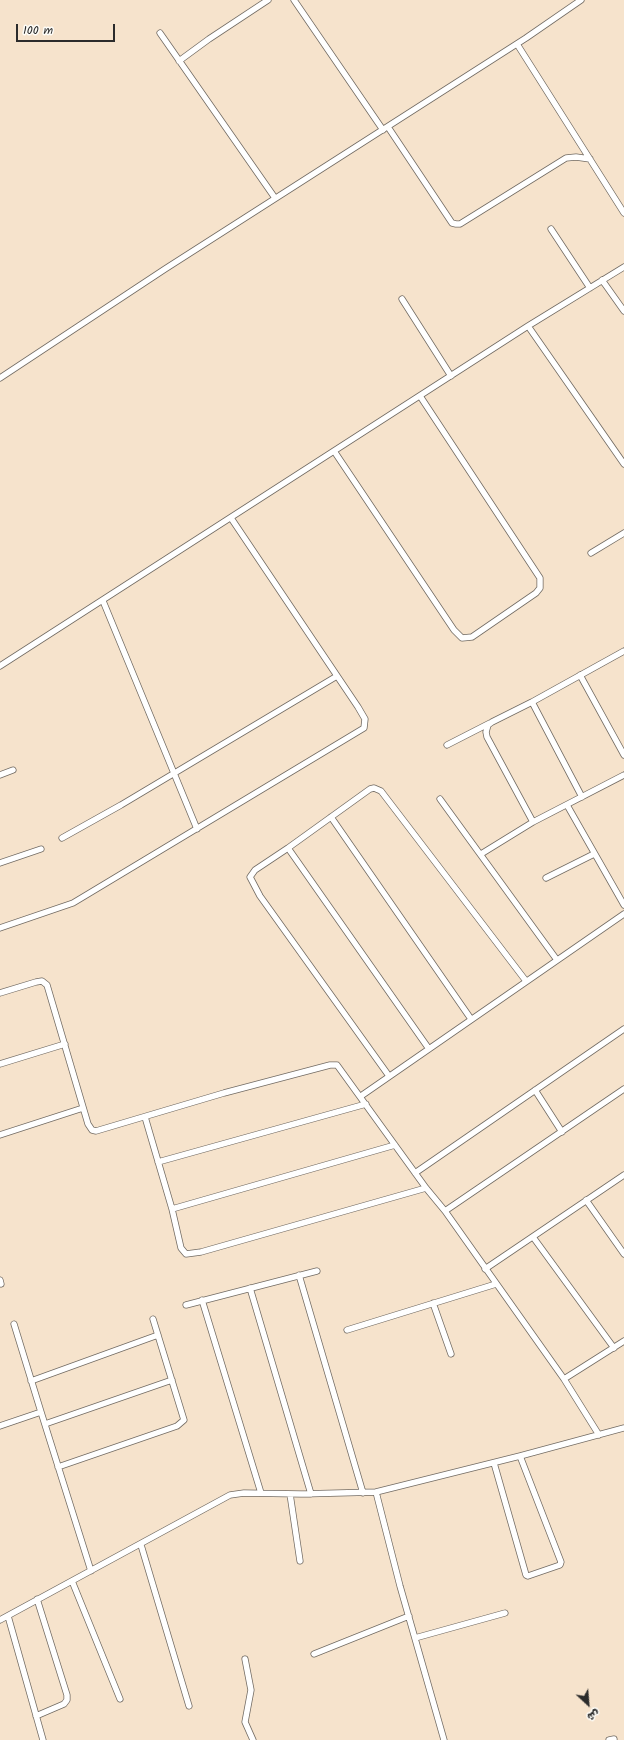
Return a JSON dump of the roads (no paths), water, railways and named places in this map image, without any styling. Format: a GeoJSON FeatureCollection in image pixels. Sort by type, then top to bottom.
{"type":"FeatureCollection","features":[{"type":"Feature","properties":{"kind":"street"},"geometry":{"type":"LineString","coordinates":[[179,61],[268,0]]}},
{"type":"Feature","properties":{"kind":"street"},"geometry":{"type":"LineString","coordinates":[[294,0],[452,223],[460,224],[566,158],[576,157],[590,159]]}},
{"type":"Feature","properties":{"kind":"street"},"geometry":{"type":"LineString","coordinates":[[0,378],[165,269],[517,44],[581,0]]}},
{"type":"Feature","properties":{"kind":"street"},"geometry":{"type":"LineString","coordinates":[[160,33],[275,198]]}},
{"type":"Feature","properties":{"kind":"street"},"geometry":{"type":"LineString","coordinates":[[517,44],[624,213]]}},
{"type":"Feature","properties":{"kind":"street"},"geometry":{"type":"LineString","coordinates":[[551,229],[590,288]]}},
{"type":"Feature","properties":{"kind":"street"},"geometry":{"type":"LineString","coordinates":[[0,666],[528,326],[624,267]]}},
{"type":"Feature","properties":{"kind":"street"},"geometry":{"type":"LineString","coordinates":[[602,280],[624,311]]}},
{"type":"Feature","properties":{"kind":"street"},"geometry":{"type":"LineString","coordinates":[[402,299],[451,376]]}},
{"type":"Feature","properties":{"kind":"street"},"geometry":{"type":"LineString","coordinates":[[528,326],[624,464]]}},
{"type":"Feature","properties":{"kind":"street"},"geometry":{"type":"LineString","coordinates":[[334,451],[454,630],[462,638],[472,637],[536,593],[540,588],[540,578],[420,396]]}},
{"type":"Feature","properties":{"kind":"street"},"geometry":{"type":"LineString","coordinates":[[0,928],[73,903],[364,728],[364,719],[337,676],[231,518]]}},
{"type":"Feature","properties":{"kind":"street"},"geometry":{"type":"LineString","coordinates":[[591,553],[624,533]]}},
{"type":"Feature","properties":{"kind":"street"},"geometry":{"type":"LineString","coordinates":[[103,601],[197,829]]}},
{"type":"Feature","properties":{"kind":"street"},"geometry":{"type":"LineString","coordinates":[[446,745],[532,702],[624,651]]}},
{"type":"Feature","properties":{"kind":"street"},"geometry":{"type":"LineString","coordinates":[[580,675],[624,755]]}},
{"type":"Feature","properties":{"kind":"street"},"geometry":{"type":"LineString","coordinates":[[62,838],[337,676]]}},
{"type":"Feature","properties":{"kind":"street"},"geometry":{"type":"LineString","coordinates":[[532,702],[582,797]]}},
{"type":"Feature","properties":{"kind":"street"},"geometry":{"type":"LineString","coordinates":[[492,722],[488,725],[486,732],[533,822]]}},
{"type":"Feature","properties":{"kind":"street"},"geometry":{"type":"LineString","coordinates":[[0,775],[13,770]]}},
{"type":"Feature","properties":{"kind":"street"},"geometry":{"type":"LineString","coordinates":[[481,854],[533,822],[624,775]]}},
{"type":"Feature","properties":{"kind":"street"},"geometry":{"type":"LineString","coordinates":[[389,1076],[250,880],[252,873],[370,789],[374,788],[381,791],[526,981]]}},
{"type":"Feature","properties":{"kind":"street"},"geometry":{"type":"LineString","coordinates":[[440,799],[557,960]]}},
{"type":"Feature","properties":{"kind":"street"},"geometry":{"type":"LineString","coordinates":[[568,805],[594,854],[624,905]]}},
{"type":"Feature","properties":{"kind":"street"},"geometry":{"type":"LineString","coordinates":[[331,817],[471,1019]]}},
{"type":"Feature","properties":{"kind":"street"},"geometry":{"type":"LineString","coordinates":[[288,848],[429,1049]]}},
{"type":"Feature","properties":{"kind":"street"},"geometry":{"type":"LineString","coordinates":[[0,863],[41,849]]}},
{"type":"Feature","properties":{"kind":"street"},"geometry":{"type":"LineString","coordinates":[[546,878],[594,854]]}},
{"type":"Feature","properties":{"kind":"street"},"geometry":{"type":"LineString","coordinates":[[361,1096],[624,914]]}},
{"type":"Feature","properties":{"kind":"street"},"geometry":{"type":"LineString","coordinates":[[0,993],[36,982],[45,983],[52,998],[89,1128],[96,1131],[224,1093],[334,1064],[342,1070],[415,1173],[445,1211],[564,1379],[599,1434]]}},
{"type":"Feature","properties":{"kind":"street"},"geometry":{"type":"LineString","coordinates":[[415,1173],[624,1029]]}},
{"type":"Feature","properties":{"kind":"street"},"geometry":{"type":"LineString","coordinates":[[0,1064],[65,1044]]}},
{"type":"Feature","properties":{"kind":"street"},"geometry":{"type":"LineString","coordinates":[[445,1211],[624,1089]]}},
{"type":"Feature","properties":{"kind":"street"},"geometry":{"type":"LineString","coordinates":[[535,1090],[562,1132]]}},
{"type":"Feature","properties":{"kind":"street"},"geometry":{"type":"LineString","coordinates":[[158,1162],[366,1104]]}},
{"type":"Feature","properties":{"kind":"street"},"geometry":{"type":"LineString","coordinates":[[0,1135],[83,1108]]}},
{"type":"Feature","properties":{"kind":"street"},"geometry":{"type":"LineString","coordinates":[[145,1117],[172,1209],[181,1248],[184,1252],[190,1254],[426,1188]]}},
{"type":"Feature","properties":{"kind":"street"},"geometry":{"type":"LineString","coordinates":[[172,1209],[395,1145]]}},
{"type":"Feature","properties":{"kind":"street"},"geometry":{"type":"LineString","coordinates":[[485,1269],[624,1175]]}},
{"type":"Feature","properties":{"kind":"street"},"geometry":{"type":"LineString","coordinates":[[586,1200],[624,1254]]}},
{"type":"Feature","properties":{"kind":"street"},"geometry":{"type":"LineString","coordinates":[[533,1236],[614,1348]]}},
{"type":"Feature","properties":{"kind":"street"},"geometry":{"type":"LineString","coordinates":[[186,1305],[316,1270]]}},
{"type":"Feature","properties":{"kind":"street"},"geometry":{"type":"LineString","coordinates":[[299,1275],[363,1493]]}},
{"type":"Feature","properties":{"kind":"street"},"geometry":{"type":"LineString","coordinates":[[347,1330],[496,1284]]}},
{"type":"Feature","properties":{"kind":"street"},"geometry":{"type":"LineString","coordinates":[[250,1288],[311,1494]]}},
{"type":"Feature","properties":{"kind":"street"},"geometry":{"type":"LineString","coordinates":[[202,1300],[261,1493]]}},
{"type":"Feature","properties":{"kind":"street"},"geometry":{"type":"LineString","coordinates":[[433,1303],[451,1354]]}},
{"type":"Feature","properties":{"kind":"street"},"geometry":{"type":"LineString","coordinates":[[58,1467],[182,1423],[184,1417],[154,1319]]}},
{"type":"Feature","properties":{"kind":"street"},"geometry":{"type":"LineString","coordinates":[[14,1324],[91,1571]]}},
{"type":"Feature","properties":{"kind":"street"},"geometry":{"type":"LineString","coordinates":[[32,1381],[158,1335]]}},
{"type":"Feature","properties":{"kind":"street"},"geometry":{"type":"LineString","coordinates":[[564,1379],[624,1341]]}},
{"type":"Feature","properties":{"kind":"street"},"geometry":{"type":"LineString","coordinates":[[45,1424],[172,1380]]}},
{"type":"Feature","properties":{"kind":"street"},"geometry":{"type":"LineString","coordinates":[[0,1426],[41,1412]]}},
{"type":"Feature","properties":{"kind":"street"},"geometry":{"type":"LineString","coordinates":[[0,1620],[230,1495],[244,1493],[311,1494],[376,1492],[494,1463],[624,1428]]}},
{"type":"Feature","properties":{"kind":"street"},"geometry":{"type":"LineString","coordinates":[[494,1463],[526,1575],[528,1576],[560,1566],[561,1563],[520,1456]]}},
{"type":"Feature","properties":{"kind":"street"},"geometry":{"type":"LineString","coordinates":[[376,1492],[444,1740]]}},
{"type":"Feature","properties":{"kind":"street"},"geometry":{"type":"LineString","coordinates":[[290,1494],[300,1561]]}},
{"type":"Feature","properties":{"kind":"street"},"geometry":{"type":"LineString","coordinates":[[140,1545],[189,1706]]}},
{"type":"Feature","properties":{"kind":"street"},"geometry":{"type":"LineString","coordinates":[[72,1581],[120,1698]]}},
{"type":"Feature","properties":{"kind":"street"},"geometry":{"type":"LineString","coordinates":[[36,1716],[64,1704],[67,1700],[67,1695],[37,1599]]}},
{"type":"Feature","properties":{"kind":"street"},"geometry":{"type":"LineString","coordinates":[[415,1638],[505,1613]]}},
{"type":"Feature","properties":{"kind":"street"},"geometry":{"type":"LineString","coordinates":[[8,1616],[43,1740]]}},
{"type":"Feature","properties":{"kind":"street"},"geometry":{"type":"LineString","coordinates":[[314,1654],[409,1616]]}},
{"type":"Feature","properties":{"kind":"street"},"geometry":{"type":"LineString","coordinates":[[246,1659],[250,1690],[245,1722],[253,1740]]}}]}
